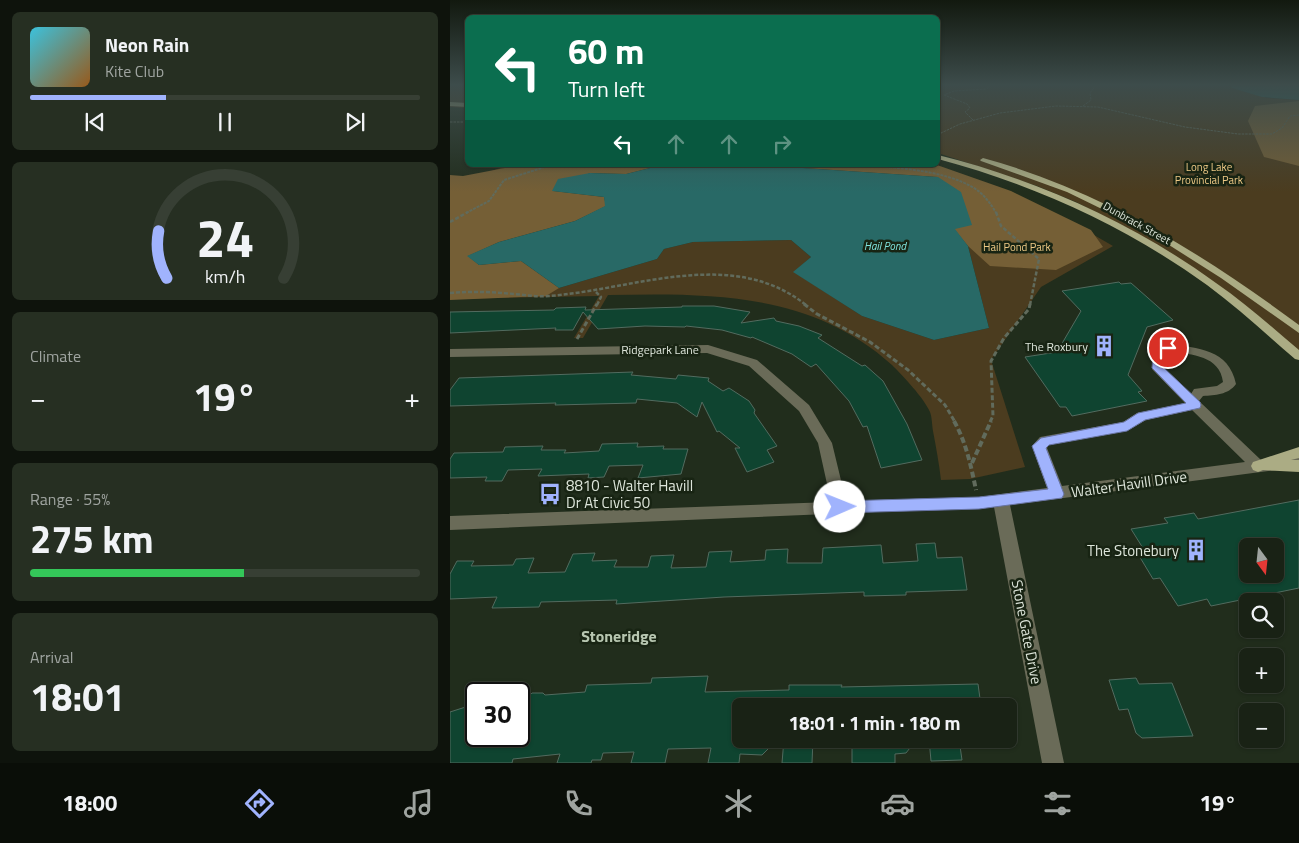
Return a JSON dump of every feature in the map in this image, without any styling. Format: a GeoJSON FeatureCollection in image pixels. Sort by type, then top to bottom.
{"type":"FeatureCollection","features":[{"type":"Feature","properties":{"kind":"main road","name":"Dunbrack Street"},"geometry":{"type":"LineString","coordinates":[[940,149],[991,162],[1041,179],[1146,226],[1202,259],[1299,330]]}},
{"type":"Feature","properties":{"kind":"main road","name":"Dunbrack Street"},"geometry":{"type":"LineString","coordinates":[[940,157],[990,171],[1042,190],[1123,227],[1180,261],[1210,283],[1241,306],[1296,355]]}},
{"type":"Feature","properties":{"kind":"main road"},"geometry":{"type":"LineString","coordinates":[[1267,305],[1299,324]]}},
{"type":"Feature","properties":{"kind":"main road"},"geometry":{"type":"LineString","coordinates":[[1258,466],[1299,452]]}},
{"type":"Feature","properties":{"kind":"main road"},"geometry":{"type":"LineString","coordinates":[[1258,466],[1299,466]]}},
{"type":"Feature","properties":{"kind":"street"},"geometry":{"type":"LineString","coordinates":[[1194,404],[1200,392],[1220,390],[1230,384],[1228,371],[1214,359],[1191,350],[1168,348],[1158,356],[1158,368],[1194,404],[1258,466]]}},
{"type":"Feature","properties":{"kind":"street","name":"Ridgepark Lane"},"geometry":{"type":"LineString","coordinates":[[450,353],[708,349],[753,363],[804,408],[825,443],[840,507]]}},
{"type":"Feature","properties":{"kind":"street"},"geometry":{"type":"LineString","coordinates":[[1057,494],[1039,446],[1045,441],[1127,426],[1142,416],[1194,404]]}},
{"type":"Feature","properties":{"kind":"street","name":"Walter Havill Drive"},"geometry":{"type":"LineString","coordinates":[[450,523],[979,503],[1299,461]]}},
{"type":"Feature","properties":{"kind":"street","name":"Stone Gate Drive"},"geometry":{"type":"LineString","coordinates":[[1001,501],[1053,763]]}},
{"type":"Feature","properties":{"kind":"path"},"geometry":{"type":"LineString","coordinates":[[940,135],[941,132],[954,126],[971,121]]}},
{"type":"Feature","properties":{"kind":"path"},"geometry":{"type":"LineString","coordinates":[[1159,121],[1185,127],[1238,134],[1272,134],[1282,128],[1287,121]]}},
{"type":"Feature","properties":{"kind":"path"},"geometry":{"type":"LineString","coordinates":[[450,122],[465,122]]}},
{"type":"Feature","properties":{"kind":"path"},"geometry":{"type":"LineString","coordinates":[[450,222],[489,201],[504,180],[545,167]]}},
{"type":"Feature","properties":{"kind":"path"},"geometry":{"type":"LineString","coordinates":[[880,167],[938,174],[977,190],[996,212],[1001,226],[1040,259],[1029,309],[1004,338],[991,361],[993,416],[971,464]]}},
{"type":"Feature","properties":{"kind":"path"},"geometry":{"type":"LineString","coordinates":[[450,293],[474,291],[546,296],[595,291],[655,278],[718,274],[761,280],[791,293],[817,314],[870,342],[914,376],[945,405],[962,435],[971,464],[979,503]]}},
{"type":"Feature","properties":{"kind":"path"},"geometry":{"type":"LineString","coordinates":[[571,350],[601,297],[595,291]]}},
{"type":"Feature","properties":{"kind":"green space","name":"Long Lake Provincial Park"},"geometry":{"type":"Polygon","coordinates":[[[940,121],[1299,121],[1299,351],[1129,229],[1076,202],[1037,186],[940,154],[940,121]]]}},
{"type":"Feature","properties":{"kind":"green space"},"geometry":{"type":"Polygon","coordinates":[[[1248,121],[1299,121],[1299,166],[1264,157],[1248,121]]]}},
{"type":"Feature","properties":{"kind":"green space"},"geometry":{"type":"Polygon","coordinates":[[[940,166],[1011,191],[1091,230],[1103,247],[1056,270],[990,266],[968,246],[954,229],[938,177],[788,167],[940,166]]]}},
{"type":"Feature","properties":{"kind":"green space","name":"Hail Pond Park"},"geometry":{"type":"Polygon","coordinates":[[[504,167],[654,167],[626,174],[590,173],[558,179],[553,191],[604,197],[606,206],[575,221],[499,242],[468,256],[479,265],[521,261],[559,288],[657,259],[664,249],[693,242],[791,240],[811,257],[794,272],[862,316],[934,340],[989,328],[968,246],[954,229],[972,225],[961,192],[937,177],[788,167],[931,167],[983,183],[1025,200],[1068,220],[1113,246],[1041,287],[991,360],[1025,467],[970,479],[941,480],[931,414],[913,387],[892,365],[861,341],[828,323],[794,310],[758,302],[721,297],[646,294],[608,295],[583,338],[574,338],[599,296],[450,299],[450,184],[504,167]]]}},
{"type":"Feature","properties":{"kind":"green space"},"geometry":{"type":"Polygon","coordinates":[[[510,167],[654,167],[626,174],[590,173],[553,191],[604,197],[606,206],[575,221],[499,242],[468,256],[479,265],[521,261],[559,288],[546,296],[450,300],[450,175],[463,176],[510,167]]]}},
{"type":"Feature","properties":{"kind":"water","name":"Hail Pond"},"geometry":{"type":"Polygon","coordinates":[[[654,167],[788,167],[938,177],[961,192],[972,225],[955,229],[968,246],[989,328],[934,340],[862,316],[793,272],[811,257],[791,240],[693,242],[664,249],[657,259],[559,288],[521,261],[479,265],[467,256],[499,242],[575,221],[605,206],[604,197],[552,191],[558,179],[590,173],[626,174],[654,167]]]}},
{"type":"Feature","properties":{"kind":"building","name":"The Roxbury"},"geometry":{"type":"Polygon","coordinates":[[[1119,282],[1121,284],[1131,283],[1173,320],[1147,327],[1128,375],[1142,391],[1138,392],[1147,401],[1072,416],[1066,407],[1060,407],[1025,357],[1057,352],[1081,311],[1062,291],[1119,282]]]}},
{"type":"Feature","properties":{"kind":"building"},"geometry":{"type":"Polygon","coordinates":[[[714,306],[750,312],[741,323],[774,318],[776,321],[799,326],[822,335],[818,338],[862,366],[865,365],[883,381],[907,424],[922,460],[881,468],[867,426],[863,427],[849,401],[816,364],[811,367],[792,354],[752,337],[722,330],[686,326],[598,329],[583,312],[573,330],[555,330],[556,328],[450,333],[450,312],[714,306]]]}},
{"type":"Feature","properties":{"kind":"building"},"geometry":{"type":"Polygon","coordinates":[[[633,372],[631,375],[676,379],[678,375],[709,378],[708,381],[723,391],[729,388],[749,401],[755,410],[754,413],[777,446],[767,450],[774,462],[747,472],[735,448],[740,448],[719,431],[717,432],[702,402],[697,417],[677,403],[637,399],[636,403],[450,406],[450,390],[459,378],[633,372]]]}},
{"type":"Feature","properties":{"kind":"building"},"geometry":{"type":"Polygon","coordinates":[[[638,443],[637,447],[664,446],[663,449],[688,449],[681,474],[638,478],[643,465],[609,466],[604,477],[588,478],[589,474],[538,476],[542,469],[508,470],[502,481],[485,481],[487,477],[450,478],[450,459],[454,453],[503,452],[505,447],[543,446],[541,450],[566,450],[564,453],[599,451],[602,444],[638,443]]]}},
{"type":"Feature","properties":{"kind":"building","name":"The Stonebury"},"geometry":{"type":"Polygon","coordinates":[[[1299,500],[1299,588],[1275,593],[1239,593],[1239,600],[1211,606],[1207,599],[1178,606],[1160,578],[1153,579],[1138,554],[1146,553],[1131,529],[1168,523],[1164,518],[1194,513],[1198,519],[1299,500]]]}},
{"type":"Feature","properties":{"kind":"building"},"geometry":{"type":"Polygon","coordinates":[[[935,543],[937,558],[962,557],[967,590],[906,592],[906,595],[864,596],[864,592],[724,597],[616,604],[617,600],[541,602],[539,607],[492,608],[497,597],[450,599],[450,574],[457,561],[474,561],[471,566],[513,565],[516,559],[534,558],[528,573],[565,572],[573,554],[595,553],[592,561],[617,560],[614,567],[648,567],[651,556],[674,555],[671,568],[706,567],[709,552],[732,551],[730,562],[765,560],[766,550],[788,549],[787,563],[822,563],[823,548],[881,545],[883,563],[918,561],[916,544],[935,543]]]}},
{"type":"Feature","properties":{"kind":"building"},"geometry":{"type":"Polygon","coordinates":[[[708,676],[705,692],[789,690],[789,685],[842,685],[841,687],[978,684],[980,698],[732,698],[732,748],[769,748],[762,755],[740,754],[739,763],[708,763],[711,748],[668,749],[665,763],[631,763],[634,752],[603,753],[601,760],[592,760],[591,763],[557,763],[560,754],[513,759],[512,763],[450,763],[450,712],[465,707],[465,747],[530,747],[530,695],[532,693],[543,693],[545,695],[585,692],[587,685],[651,683],[652,678],[708,676]]]}},
{"type":"Feature","properties":{"kind":"building"},"geometry":{"type":"Polygon","coordinates":[[[1136,678],[1139,684],[1172,683],[1193,736],[1142,738],[1136,733],[1128,709],[1119,710],[1109,680],[1136,678]]]}},
{"type":"Feature","properties":{"kind":"building"},"geometry":{"type":"Polygon","coordinates":[[[783,748],[813,748],[812,763],[782,763],[783,748]]]}},
{"type":"Feature","properties":{"kind":"building"},"geometry":{"type":"Polygon","coordinates":[[[852,748],[910,748],[906,753],[895,754],[895,763],[852,763],[852,748]]]}},
{"type":"Feature","properties":{"kind":"building"},"geometry":{"type":"Polygon","coordinates":[[[930,748],[960,748],[962,760],[931,761],[930,748]]]}},
{"type":"Feature","properties":{"kind":"place","name":"The Roxbury"},"geometry":{"type":"Point","coordinates":[1104,346]}},
{"type":"Feature","properties":{"kind":"place","name":"8810 - Walter Havill Dr At Civic 50"},"geometry":{"type":"Point","coordinates":[550,494]}},
{"type":"Feature","properties":{"kind":"place","name":"The Stonebury"},"geometry":{"type":"Point","coordinates":[1196,550]}},
{"type":"Feature","properties":{"kind":"district","name":"Stoneridge"},"geometry":{"type":"Point","coordinates":[619,636]}},
{"type":"Feature","properties":{"kind":"route"},"geometry":{"type":"LineString","coordinates":[[840,507],[979,503],[1057,494],[1039,446],[1045,441],[1127,426],[1142,416],[1195,405],[1158,368],[1158,356],[1168,348]]}}]}
